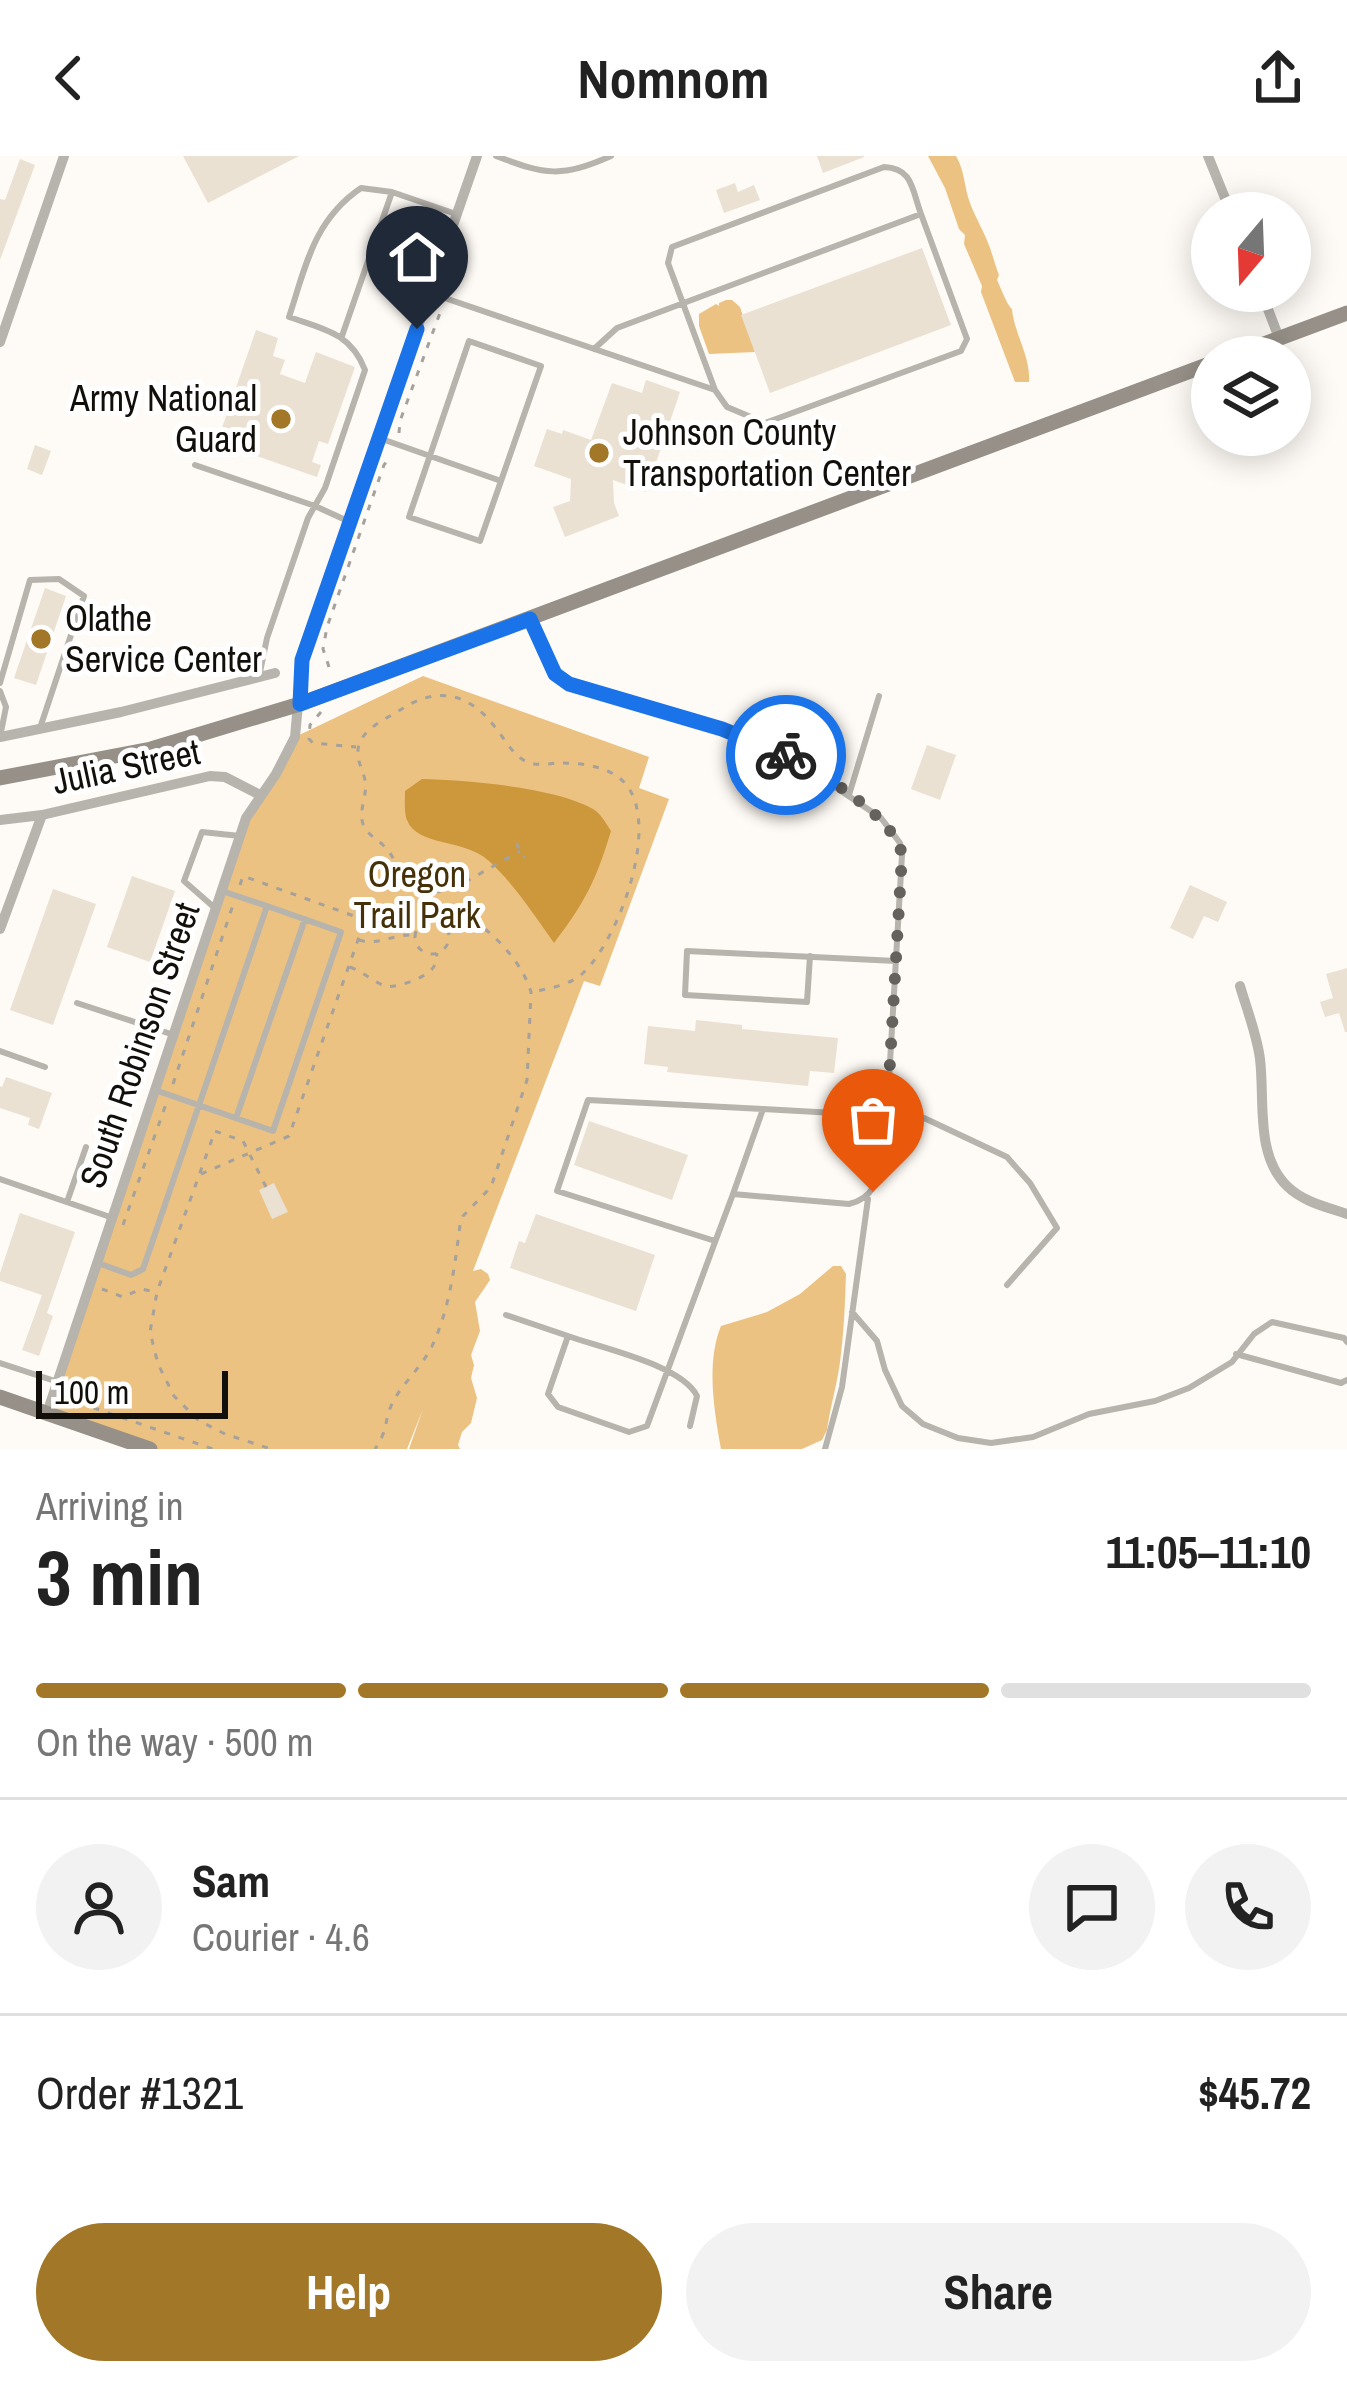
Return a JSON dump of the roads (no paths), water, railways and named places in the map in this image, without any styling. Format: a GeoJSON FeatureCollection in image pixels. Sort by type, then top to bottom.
{"type":"FeatureCollection","features":[{"type":"Feature","properties":{"kind":"main road"},"geometry":{"type":"LineString","coordinates":[[1285,336],[1347,313]]}},
{"type":"Feature","properties":{"kind":"main road"},"geometry":{"type":"LineString","coordinates":[[0,778],[152,749],[300,704],[1191,371]]}},
{"type":"Feature","properties":{"kind":"main road"},"geometry":{"type":"LineString","coordinates":[[0,1397],[150,1449]]}},
{"type":"Feature","properties":{"kind":"street"},"geometry":{"type":"LineString","coordinates":[[0,342],[64,156]]}},
{"type":"Feature","properties":{"kind":"street","name":"South Robinson Street"},"geometry":{"type":"LineString","coordinates":[[47,1413],[118,1221],[155,1090],[246,818],[296,736],[302,660],[477,156]]}},
{"type":"Feature","properties":{"kind":"street"},"geometry":{"type":"LineString","coordinates":[[1208,156],[1223,192]]}},
{"type":"Feature","properties":{"kind":"street"},"geometry":{"type":"LineString","coordinates":[[0,736],[121,712],[274,673]]}},
{"type":"Feature","properties":{"kind":"street","name":"Julia Street"},"geometry":{"type":"LineString","coordinates":[[0,820],[42,815],[210,776],[225,777],[260,795]]}},
{"type":"Feature","properties":{"kind":"street"},"geometry":{"type":"LineString","coordinates":[[0,929],[42,815]]}},
{"type":"Feature","properties":{"kind":"street"},"geometry":{"type":"LineString","coordinates":[[1240,986],[1259,1053],[1272,1166],[1299,1196],[1347,1214]]}},
{"type":"Feature","properties":{"kind":"lane"},"geometry":{"type":"LineString","coordinates":[[496,156],[557,173],[611,156]]}},
{"type":"Feature","properties":{"kind":"lane"},"geometry":{"type":"LineString","coordinates":[[580,156],[580,168]]}},
{"type":"Feature","properties":{"kind":"lane"},"geometry":{"type":"LineString","coordinates":[[884,167],[899,168],[906,173],[967,339],[961,351],[765,423],[727,407],[682,302],[668,263],[672,247],[884,167]]}},
{"type":"Feature","properties":{"kind":"lane"},"geometry":{"type":"LineString","coordinates":[[259,677],[308,518],[325,488],[365,370],[342,336],[289,317],[315,237],[341,202],[361,188],[392,192],[456,214]]}},
{"type":"Feature","properties":{"kind":"lane"},"geometry":{"type":"LineString","coordinates":[[342,336],[392,192]]}},
{"type":"Feature","properties":{"kind":"lane"},"geometry":{"type":"LineString","coordinates":[[594,349],[616,328],[921,214]]}},
{"type":"Feature","properties":{"kind":"lane"},"geometry":{"type":"LineString","coordinates":[[430,292],[716,390]]}},
{"type":"Feature","properties":{"kind":"lane"},"geometry":{"type":"LineString","coordinates":[[469,340],[541,366],[501,482],[480,541],[409,517],[469,340]]}},
{"type":"Feature","properties":{"kind":"lane"},"geometry":{"type":"LineString","coordinates":[[379,438],[501,482]]}},
{"type":"Feature","properties":{"kind":"lane"},"geometry":{"type":"LineString","coordinates":[[195,465],[350,522]]}},
{"type":"Feature","properties":{"kind":"lane"},"geometry":{"type":"LineString","coordinates":[[0,736],[6,707],[0,687],[30,580],[59,579],[84,596],[40,728]]}},
{"type":"Feature","properties":{"kind":"lane"},"geometry":{"type":"LineString","coordinates":[[530,619],[555,674],[569,684],[722,729],[794,759],[881,818],[900,843],[885,1149],[873,1192],[864,1201],[849,1204],[733,1194]]}},
{"type":"Feature","properties":{"kind":"lane"},"geometry":{"type":"LineString","coordinates":[[849,796],[879,696]]}},
{"type":"Feature","properties":{"kind":"lane"},"geometry":{"type":"LineString","coordinates":[[216,909],[184,881],[202,832],[240,836]]}},
{"type":"Feature","properties":{"kind":"lane"},"geometry":{"type":"LineString","coordinates":[[155,1090],[273,1131],[341,932],[222,891]]}},
{"type":"Feature","properties":{"kind":"lane"},"geometry":{"type":"LineString","coordinates":[[103,1265],[131,1275],[143,1269],[267,906]]}},
{"type":"Feature","properties":{"kind":"lane"},"geometry":{"type":"LineString","coordinates":[[236,1118],[305,919]]}},
{"type":"Feature","properties":{"kind":"lane"},"geometry":{"type":"LineString","coordinates":[[810,956],[807,1002],[685,995],[687,951],[810,956],[896,961]]}},
{"type":"Feature","properties":{"kind":"lane"},"geometry":{"type":"LineString","coordinates":[[77,1004],[173,1035]]}},
{"type":"Feature","properties":{"kind":"lane"},"geometry":{"type":"LineString","coordinates":[[0,1051],[45,1067]]}},
{"type":"Feature","properties":{"kind":"lane"},"geometry":{"type":"LineString","coordinates":[[715,1241],[557,1191],[587,1100],[924,1118],[955,1131],[1007,1157],[1058,1228],[1007,1285]]}},
{"type":"Feature","properties":{"kind":"lane"},"geometry":{"type":"LineString","coordinates":[[568,1336],[548,1394],[558,1408],[628,1432],[647,1426],[763,1109]]}},
{"type":"Feature","properties":{"kind":"lane"},"geometry":{"type":"LineString","coordinates":[[67,1202],[86,1148]]}},
{"type":"Feature","properties":{"kind":"lane"},"geometry":{"type":"LineString","coordinates":[[0,1179],[118,1221]]}},
{"type":"Feature","properties":{"kind":"lane"},"geometry":{"type":"LineString","coordinates":[[825,1449],[842,1387],[868,1197]]}},
{"type":"Feature","properties":{"kind":"lane"},"geometry":{"type":"LineString","coordinates":[[852,1312],[877,1341],[902,1406],[923,1424],[958,1438],[991,1443],[1033,1437],[1089,1414],[1155,1401],[1189,1388],[1232,1362],[1254,1334],[1272,1322],[1344,1337],[1347,1342]]}},
{"type":"Feature","properties":{"kind":"lane"},"geometry":{"type":"LineString","coordinates":[[506,1315],[668,1370],[695,1390],[697,1404],[690,1426]]}},
{"type":"Feature","properties":{"kind":"lane"},"geometry":{"type":"LineString","coordinates":[[1236,1354],[1340,1383],[1347,1380]]}},
{"type":"Feature","properties":{"kind":"lane"},"geometry":{"type":"LineString","coordinates":[[0,1363],[58,1382]]}},
{"type":"Feature","properties":{"kind":"place","name":"Army National Guard"},"geometry":{"type":"Point","coordinates":[281,419]}},
{"type":"Feature","properties":{"kind":"place","name":"Johnson County Transportation Center"},"geometry":{"type":"Point","coordinates":[599,453]}},
{"type":"Feature","properties":{"kind":"place","name":"Olathe Service Center"},"geometry":{"type":"Point","coordinates":[41,639]}},
{"type":"Feature","properties":{"kind":"park label","name":"Oregon Trail Park"},"geometry":{"type":"Point","coordinates":[417,894]}}]}
